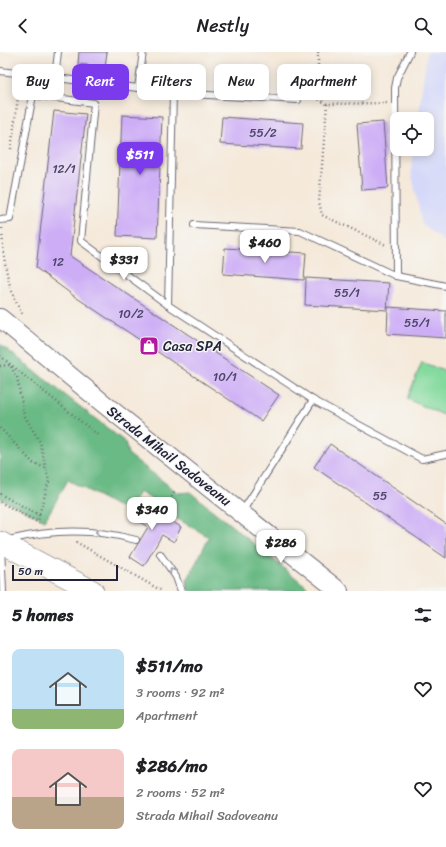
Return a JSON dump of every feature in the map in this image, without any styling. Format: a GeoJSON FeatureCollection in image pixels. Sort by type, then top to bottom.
{"type":"FeatureCollection","features":[{"type":"Feature","properties":{"kind":"main road","name":"Strada Mihail Sadoveanu"},"geometry":{"type":"LineString","coordinates":[[0,318],[104,404],[339,591]]}},
{"type":"Feature","properties":{"kind":"main road"},"geometry":{"type":"LineString","coordinates":[[0,542],[93,591]]}},
{"type":"Feature","properties":{"kind":"lane"},"geometry":{"type":"LineString","coordinates":[[57,64],[58,52]]}},
{"type":"Feature","properties":{"kind":"lane"},"geometry":{"type":"LineString","coordinates":[[141,64],[143,52]]}},
{"type":"Feature","properties":{"kind":"lane"},"geometry":{"type":"LineString","coordinates":[[396,276],[394,103],[397,78],[410,52]]}},
{"type":"Feature","properties":{"kind":"lane"},"geometry":{"type":"LineString","coordinates":[[0,71],[12,73]]}},
{"type":"Feature","properties":{"kind":"lane"},"geometry":{"type":"LineString","coordinates":[[64,79],[137,88]]}},
{"type":"Feature","properties":{"kind":"lane"},"geometry":{"type":"LineString","coordinates":[[1,220],[10,219],[33,95],[94,103],[81,241],[168,305],[313,400],[422,459],[446,454]]}},
{"type":"Feature","properties":{"kind":"lane"},"geometry":{"type":"LineString","coordinates":[[206,95],[277,99]]}},
{"type":"Feature","properties":{"kind":"lane"},"geometry":{"type":"LineString","coordinates":[[168,305],[173,100]]}},
{"type":"Feature","properties":{"kind":"lane"},"geometry":{"type":"LineString","coordinates":[[194,224],[300,231],[396,276],[446,286]]}},
{"type":"Feature","properties":{"kind":"lane"},"geometry":{"type":"LineString","coordinates":[[241,513],[313,400]]}},
{"type":"Feature","properties":{"kind":"lane"},"geometry":{"type":"LineString","coordinates":[[3,591],[0,542],[30,534],[56,531],[100,532],[136,540]]}},
{"type":"Feature","properties":{"kind":"lane"},"geometry":{"type":"LineString","coordinates":[[160,554],[176,577],[181,591]]}},
{"type":"Feature","properties":{"kind":"path"},"geometry":{"type":"LineString","coordinates":[[318,52],[318,99],[327,104],[394,103]]}},
{"type":"Feature","properties":{"kind":"path"},"geometry":{"type":"LineString","coordinates":[[11,150],[18,100]]}},
{"type":"Feature","properties":{"kind":"path"},"geometry":{"type":"LineString","coordinates":[[327,104],[319,202],[322,215],[395,250]]}},
{"type":"Feature","properties":{"kind":"path"},"geometry":{"type":"LineString","coordinates":[[1,220],[2,249],[7,277],[18,307],[24,317]]}},
{"type":"Feature","properties":{"kind":"path"},"geometry":{"type":"LineString","coordinates":[[0,356],[99,436]]}},
{"type":"Feature","properties":{"kind":"path"},"geometry":{"type":"LineString","coordinates":[[0,366],[10,364]]}},
{"type":"Feature","properties":{"kind":"path"},"geometry":{"type":"LineString","coordinates":[[10,364],[17,377],[24,415],[40,442],[49,481],[38,522]]}},
{"type":"Feature","properties":{"kind":"path"},"geometry":{"type":"LineString","coordinates":[[0,428],[33,463],[46,468]]}},
{"type":"Feature","properties":{"kind":"path"},"geometry":{"type":"LineString","coordinates":[[164,511],[175,491]]}},
{"type":"Feature","properties":{"kind":"path"},"geometry":{"type":"LineString","coordinates":[[0,494],[39,515]]}},
{"type":"Feature","properties":{"kind":"path"},"geometry":{"type":"LineString","coordinates":[[0,502],[56,531],[162,591]]}},
{"type":"Feature","properties":{"kind":"shaded area"},"geometry":{"type":"Polygon","coordinates":[[[427,52],[446,52],[446,243],[422,224],[411,170],[413,156],[434,156],[434,112],[419,112],[427,52]]]}},
{"type":"Feature","properties":{"kind":"green space"},"geometry":{"type":"Polygon","coordinates":[[[0,344],[125,442],[128,454],[178,493],[190,492],[312,591],[188,591],[187,581],[209,537],[171,515],[173,511],[139,492],[128,512],[68,480],[45,520],[0,498],[0,344]]]}},
{"type":"Feature","properties":{"kind":"green space"},"geometry":{"type":"Polygon","coordinates":[[[422,362],[446,372],[446,416],[407,399],[422,362]]]}},
{"type":"Feature","properties":{"kind":"building"},"geometry":{"type":"Polygon","coordinates":[[[79,52],[107,52],[105,64],[78,64],[79,52]]]}},
{"type":"Feature","properties":{"kind":"building"},"geometry":{"type":"Polygon","coordinates":[[[54,111],[86,114],[70,256],[279,395],[261,421],[74,296],[36,268],[54,111]]]}},
{"type":"Feature","properties":{"kind":"building"},"geometry":{"type":"Polygon","coordinates":[[[122,115],[162,117],[157,238],[117,236],[122,115]]]}},
{"type":"Feature","properties":{"kind":"building"},"geometry":{"type":"Polygon","coordinates":[[[222,117],[303,123],[301,149],[220,144],[222,117]]]}},
{"type":"Feature","properties":{"kind":"building"},"geometry":{"type":"Polygon","coordinates":[[[383,122],[388,188],[362,190],[357,124],[383,122]]]}},
{"type":"Feature","properties":{"kind":"building"},"geometry":{"type":"Polygon","coordinates":[[[225,248],[306,253],[304,280],[223,274],[225,248]]]}},
{"type":"Feature","properties":{"kind":"building"},"geometry":{"type":"Polygon","coordinates":[[[306,278],[389,283],[387,310],[305,305],[306,278]]]}},
{"type":"Feature","properties":{"kind":"building"},"geometry":{"type":"Polygon","coordinates":[[[388,307],[446,311],[446,338],[387,334],[388,307]]]}},
{"type":"Feature","properties":{"kind":"building"},"geometry":{"type":"Polygon","coordinates":[[[330,444],[446,524],[446,558],[314,467],[330,444]]]}},
{"type":"Feature","properties":{"kind":"building"},"geometry":{"type":"Polygon","coordinates":[[[139,500],[169,517],[168,519],[181,527],[174,542],[162,535],[144,566],[130,557],[148,527],[130,516],[139,500]]]}},
{"type":"Feature","properties":{"kind":"place","name":"Casa SPA"},"geometry":{"type":"Point","coordinates":[149,346]}}]}
